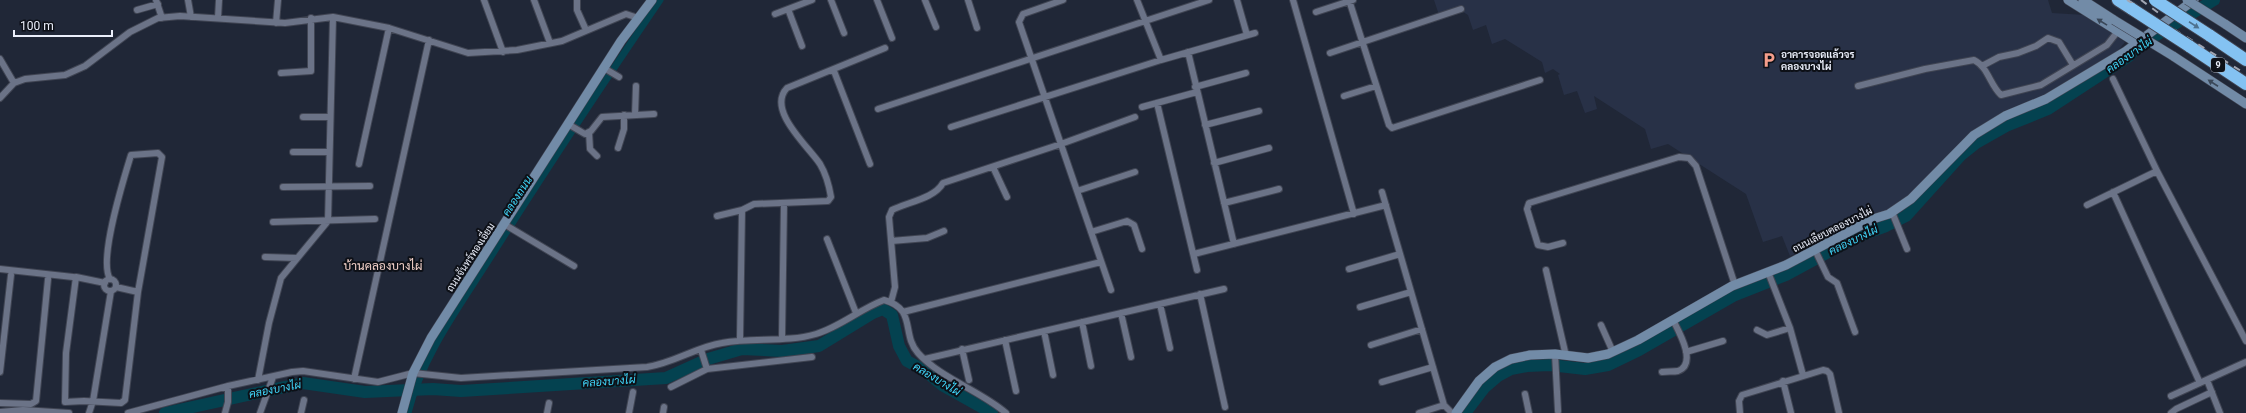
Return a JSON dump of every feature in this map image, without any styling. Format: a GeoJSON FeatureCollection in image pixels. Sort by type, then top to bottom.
{"type":"FeatureCollection","features":[{"type":"Feature","properties":{"kind":"highway","name":"9"},"geometry":{"type":"LineString","coordinates":[[2118,0],[2246,84]]}},
{"type":"Feature","properties":{"kind":"highway","name":"9"},"geometry":{"type":"LineString","coordinates":[[2155,0],[2209,34],[2246,60]]}},
{"type":"Feature","properties":{"kind":"street"},"geometry":{"type":"LineString","coordinates":[[188,0],[190,17]]}},
{"type":"Feature","properties":{"kind":"street"},"geometry":{"type":"LineString","coordinates":[[218,18],[219,0]]}},
{"type":"Feature","properties":{"kind":"street"},"geometry":{"type":"LineString","coordinates":[[276,23],[278,0]]}},
{"type":"Feature","properties":{"kind":"street"},"geometry":{"type":"LineString","coordinates":[[484,0],[503,52]]}},
{"type":"Feature","properties":{"kind":"street"},"geometry":{"type":"LineString","coordinates":[[534,0],[550,42]]}},
{"type":"Feature","properties":{"kind":"street"},"geometry":{"type":"LineString","coordinates":[[577,0],[577,10],[586,30]]}},
{"type":"Feature","properties":{"kind":"street","name":"ถนนจันทร์ทองเอี่ยม"},"geometry":{"type":"LineString","coordinates":[[402,411],[412,376],[431,338],[570,126],[638,18],[652,0]]}},
{"type":"Feature","properties":{"kind":"street"},"geometry":{"type":"LineString","coordinates":[[775,14],[812,0]]}},
{"type":"Feature","properties":{"kind":"street"},"geometry":{"type":"LineString","coordinates":[[831,0],[844,33]]}},
{"type":"Feature","properties":{"kind":"street"},"geometry":{"type":"LineString","coordinates":[[877,0],[892,38]]}},
{"type":"Feature","properties":{"kind":"street"},"geometry":{"type":"LineString","coordinates":[[925,0],[936,27]]}},
{"type":"Feature","properties":{"kind":"street"},"geometry":{"type":"LineString","coordinates":[[968,0],[977,28]]}},
{"type":"Feature","properties":{"kind":"street"},"geometry":{"type":"LineString","coordinates":[[1063,0],[1023,14],[1018,22],[1033,58],[1045,98],[1062,144],[1110,290]]}},
{"type":"Feature","properties":{"kind":"street"},"geometry":{"type":"LineString","coordinates":[[1137,0],[1161,60]]}},
{"type":"Feature","properties":{"kind":"street"},"geometry":{"type":"LineString","coordinates":[[878,109],[1209,0]]}},
{"type":"Feature","properties":{"kind":"street"},"geometry":{"type":"LineString","coordinates":[[1237,0],[1247,35]]}},
{"type":"Feature","properties":{"kind":"street"},"geometry":{"type":"LineString","coordinates":[[1293,0],[1354,214]]}},
{"type":"Feature","properties":{"kind":"street"},"geometry":{"type":"LineString","coordinates":[[1316,12],[1350,0],[1376,86],[1389,125],[1392,128],[1540,80]]}},
{"type":"Feature","properties":{"kind":"street"},"geometry":{"type":"LineString","coordinates":[[2068,0],[2135,42]]}},
{"type":"Feature","properties":{"kind":"street"},"geometry":{"type":"LineString","coordinates":[[2083,0],[2246,104]]}},
{"type":"Feature","properties":{"kind":"street"},"geometry":{"type":"LineString","coordinates":[[2187,0],[2246,38]]}},
{"type":"Feature","properties":{"kind":"street","name":"ถนนเลียบคลองบางไผ่"},"geometry":{"type":"LineString","coordinates":[[1456,413],[1480,381],[1495,367],[1511,359],[1530,355],[1588,358],[1613,352],[1673,321],[1735,285],[1769,274],[1873,219],[1893,215],[1911,199],[1974,135],[2005,116],[2046,99],[2126,51],[2135,42],[2194,0]]}},
{"type":"Feature","properties":{"kind":"street"},"geometry":{"type":"LineString","coordinates":[[137,10],[157,2],[162,18]]}},
{"type":"Feature","properties":{"kind":"street"},"geometry":{"type":"LineString","coordinates":[[788,9],[802,46]]}},
{"type":"Feature","properties":{"kind":"street"},"geometry":{"type":"LineString","coordinates":[[1330,53],[1461,9]]}},
{"type":"Feature","properties":{"kind":"street"},"geometry":{"type":"LineString","coordinates":[[0,98],[14,83],[25,79],[65,75],[85,66],[130,32],[143,24],[162,18],[218,18],[276,23],[311,18],[333,17],[389,28],[468,53],[503,52],[562,40],[626,14],[638,18]]}},
{"type":"Feature","properties":{"kind":"street"},"geometry":{"type":"LineString","coordinates":[[258,380],[269,323],[281,278],[328,221],[333,17]]}},
{"type":"Feature","properties":{"kind":"street"},"geometry":{"type":"LineString","coordinates":[[281,73],[311,71],[311,18]]}},
{"type":"Feature","properties":{"kind":"street"},"geometry":{"type":"LineString","coordinates":[[359,164],[389,28]]}},
{"type":"Feature","properties":{"kind":"street"},"geometry":{"type":"LineString","coordinates":[[1858,86],[1968,60],[1978,62],[1982,66],[2001,95],[2041,85],[2107,45],[2118,31]]}},
{"type":"Feature","properties":{"kind":"street"},"geometry":{"type":"LineString","coordinates":[[952,128],[1161,60],[1255,33]]}},
{"type":"Feature","properties":{"kind":"street"},"geometry":{"type":"LineString","coordinates":[[1982,66],[1999,57],[2018,53],[2036,46],[2048,38],[2059,42],[2073,65]]}},
{"type":"Feature","properties":{"kind":"street"},"geometry":{"type":"LineString","coordinates":[[354,379],[429,40]]}},
{"type":"Feature","properties":{"kind":"street"},"geometry":{"type":"LineString","coordinates":[[717,216],[742,210],[754,204],[828,201],[831,196],[826,175],[819,162],[796,137],[789,124],[780,100],[781,94],[787,88],[885,48]]}},
{"type":"Feature","properties":{"kind":"street"},"geometry":{"type":"LineString","coordinates":[[1188,52],[1234,244]]}},
{"type":"Feature","properties":{"kind":"street"},"geometry":{"type":"LineString","coordinates":[[0,59],[14,83]]}},
{"type":"Feature","properties":{"kind":"street"},"geometry":{"type":"LineString","coordinates":[[605,69],[618,77]]}},
{"type":"Feature","properties":{"kind":"street"},"geometry":{"type":"LineString","coordinates":[[834,70],[870,164]]}},
{"type":"Feature","properties":{"kind":"street"},"geometry":{"type":"LineString","coordinates":[[1142,107],[1246,73]]}},
{"type":"Feature","properties":{"kind":"street"},"geometry":{"type":"LineString","coordinates":[[2113,79],[2157,171],[2246,341]]}},
{"type":"Feature","properties":{"kind":"street"},"geometry":{"type":"LineString","coordinates":[[635,115],[636,86]]}},
{"type":"Feature","properties":{"kind":"street"},"geometry":{"type":"LineString","coordinates":[[1344,96],[1376,86]]}},
{"type":"Feature","properties":{"kind":"street"},"geometry":{"type":"LineString","coordinates":[[1156,103],[1197,270]]}},
{"type":"Feature","properties":{"kind":"street"},"geometry":{"type":"LineString","coordinates":[[1205,125],[1259,111]]}},
{"type":"Feature","properties":{"kind":"street"},"geometry":{"type":"LineString","coordinates":[[570,126],[581,133],[589,132],[602,117],[654,114]]}},
{"type":"Feature","properties":{"kind":"street"},"geometry":{"type":"LineString","coordinates":[[618,148],[624,129],[624,115]]}},
{"type":"Feature","properties":{"kind":"street"},"geometry":{"type":"LineString","coordinates":[[303,117],[330,117]]}},
{"type":"Feature","properties":{"kind":"street"},"geometry":{"type":"LineString","coordinates":[[891,302],[895,287],[889,217],[892,210],[916,202],[940,188],[943,183],[1062,144],[1135,117]]}},
{"type":"Feature","properties":{"kind":"street"},"geometry":{"type":"LineString","coordinates":[[589,132],[590,149],[597,156]]}},
{"type":"Feature","properties":{"kind":"street"},"geometry":{"type":"LineString","coordinates":[[1214,163],[1269,148]]}},
{"type":"Feature","properties":{"kind":"street"},"geometry":{"type":"LineString","coordinates":[[111,291],[105,288],[107,281],[107,249],[131,155],[158,152],[162,157],[138,292],[125,400],[121,403],[93,401],[65,402],[66,353],[76,277],[107,281],[114,280],[116,287]]}},
{"type":"Feature","properties":{"kind":"street"},"geometry":{"type":"LineString","coordinates":[[293,152],[330,152]]}},
{"type":"Feature","properties":{"kind":"street"},"geometry":{"type":"LineString","coordinates":[[1563,243],[1548,247],[1538,245],[1527,209],[1529,204],[1678,157],[1689,158],[1698,173],[1735,285]]}},
{"type":"Feature","properties":{"kind":"street"},"geometry":{"type":"LineString","coordinates":[[993,167],[1007,197]]}},
{"type":"Feature","properties":{"kind":"street"},"geometry":{"type":"LineString","coordinates":[[2088,205],[2157,171]]}},
{"type":"Feature","properties":{"kind":"street"},"geometry":{"type":"LineString","coordinates":[[1077,191],[1135,172]]}},
{"type":"Feature","properties":{"kind":"street"},"geometry":{"type":"LineString","coordinates":[[283,187],[370,186]]}},
{"type":"Feature","properties":{"kind":"street"},"geometry":{"type":"LineString","coordinates":[[1224,203],[1279,189]]}},
{"type":"Feature","properties":{"kind":"street"},"geometry":{"type":"LineString","coordinates":[[1382,192],[1444,406],[1452,413]]}},
{"type":"Feature","properties":{"kind":"street"},"geometry":{"type":"LineString","coordinates":[[2113,192],[2200,383]]}},
{"type":"Feature","properties":{"kind":"street"},"geometry":{"type":"LineString","coordinates":[[782,338],[784,203]]}},
{"type":"Feature","properties":{"kind":"street"},"geometry":{"type":"LineString","coordinates":[[1194,254],[1386,205]]}},
{"type":"Feature","properties":{"kind":"street"},"geometry":{"type":"LineString","coordinates":[[740,339],[742,210]]}},
{"type":"Feature","properties":{"kind":"street"},"geometry":{"type":"LineString","coordinates":[[1893,215],[1906,249]]}},
{"type":"Feature","properties":{"kind":"street"},"geometry":{"type":"LineString","coordinates":[[273,222],[375,219]]}},
{"type":"Feature","properties":{"kind":"street"},"geometry":{"type":"LineString","coordinates":[[1091,232],[1127,221],[1134,225],[1142,249]]}},
{"type":"Feature","properties":{"kind":"street"},"geometry":{"type":"LineString","coordinates":[[505,225],[574,266]]}},
{"type":"Feature","properties":{"kind":"street"},"geometry":{"type":"LineString","coordinates":[[891,241],[928,238],[944,231]]}},
{"type":"Feature","properties":{"kind":"street"},"geometry":{"type":"LineString","coordinates":[[827,239],[856,314]]}},
{"type":"Feature","properties":{"kind":"street"},"geometry":{"type":"LineString","coordinates":[[1815,251],[1828,277],[1837,283],[1855,332]]}},
{"type":"Feature","properties":{"kind":"street"},"geometry":{"type":"LineString","coordinates":[[1349,269],[1400,254]]}},
{"type":"Feature","properties":{"kind":"street"},"geometry":{"type":"LineString","coordinates":[[265,257],[297,258]]}},
{"type":"Feature","properties":{"kind":"street"},"geometry":{"type":"LineString","coordinates":[[903,312],[1101,262]]}},
{"type":"Feature","properties":{"kind":"street"},"geometry":{"type":"LineString","coordinates":[[0,269],[73,277]]}},
{"type":"Feature","properties":{"kind":"street"},"geometry":{"type":"LineString","coordinates":[[1546,270],[1566,356]]}},
{"type":"Feature","properties":{"kind":"street"},"geometry":{"type":"LineString","coordinates":[[1769,274],[1790,328],[1803,375]]}},
{"type":"Feature","properties":{"kind":"street"},"geometry":{"type":"LineString","coordinates":[[0,372],[11,275]]}},
{"type":"Feature","properties":{"kind":"street"},"geometry":{"type":"LineString","coordinates":[[0,403],[31,404],[36,401],[48,278]]}},
{"type":"Feature","properties":{"kind":"street"},"geometry":{"type":"LineString","coordinates":[[89,413],[93,401],[111,291],[116,287]]}},
{"type":"Feature","properties":{"kind":"street"},"geometry":{"type":"LineString","coordinates":[[116,287],[138,292]]}},
{"type":"Feature","properties":{"kind":"street"},"geometry":{"type":"LineString","coordinates":[[925,359],[1224,289]]}},
{"type":"Feature","properties":{"kind":"street"},"geometry":{"type":"LineString","coordinates":[[1360,307],[1411,292]]}},
{"type":"Feature","properties":{"kind":"street"},"geometry":{"type":"LineString","coordinates":[[1200,294],[1225,407]]}},
{"type":"Feature","properties":{"kind":"street"},"geometry":{"type":"LineString","coordinates":[[128,413],[258,380],[272,379],[303,371],[378,382],[412,376],[461,378],[647,368],[662,365],[719,343],[740,339],[803,337],[817,334],[884,300],[891,302],[903,312],[912,342],[917,352],[925,359],[1006,413]]}},
{"type":"Feature","properties":{"kind":"street"},"geometry":{"type":"LineString","coordinates":[[1160,304],[1170,348]]}},
{"type":"Feature","properties":{"kind":"street"},"geometry":{"type":"LineString","coordinates":[[1121,313],[1131,357]]}},
{"type":"Feature","properties":{"kind":"street"},"geometry":{"type":"LineString","coordinates":[[1662,372],[1679,370],[1684,366],[1686,352],[1673,321]]}},
{"type":"Feature","properties":{"kind":"street"},"geometry":{"type":"LineString","coordinates":[[1082,322],[1091,366]]}},
{"type":"Feature","properties":{"kind":"street"},"geometry":{"type":"LineString","coordinates":[[1601,325],[1613,352]]}},
{"type":"Feature","properties":{"kind":"street"},"geometry":{"type":"LineString","coordinates":[[1757,330],[1768,335],[1790,328]]}},
{"type":"Feature","properties":{"kind":"street"},"geometry":{"type":"LineString","coordinates":[[1371,345],[1422,329]]}},
{"type":"Feature","properties":{"kind":"street"},"geometry":{"type":"LineString","coordinates":[[1044,331],[1053,375]]}},
{"type":"Feature","properties":{"kind":"street"},"geometry":{"type":"LineString","coordinates":[[1005,340],[1016,391]]}},
{"type":"Feature","properties":{"kind":"street"},"geometry":{"type":"LineString","coordinates":[[1686,352],[1723,341]]}},
{"type":"Feature","properties":{"kind":"street"},"geometry":{"type":"LineString","coordinates":[[962,350],[969,380]]}},
{"type":"Feature","properties":{"kind":"street"},"geometry":{"type":"LineString","coordinates":[[701,351],[706,368]]}},
{"type":"Feature","properties":{"kind":"street"},"geometry":{"type":"LineString","coordinates":[[1554,356],[1558,410]]}},
{"type":"Feature","properties":{"kind":"street"},"geometry":{"type":"LineString","coordinates":[[671,387],[706,368],[812,357]]}},
{"type":"Feature","properties":{"kind":"street"},"geometry":{"type":"LineString","coordinates":[[2171,396],[2246,362]]}},
{"type":"Feature","properties":{"kind":"street"},"geometry":{"type":"LineString","coordinates":[[1382,382],[1433,367]]}},
{"type":"Feature","properties":{"kind":"street"},"geometry":{"type":"LineString","coordinates":[[1740,413],[1739,401],[1742,395],[1803,375],[1827,370],[1830,374],[1839,413]]}},
{"type":"Feature","properties":{"kind":"street"},"geometry":{"type":"LineString","coordinates":[[260,413],[264,406],[272,379]]}},
{"type":"Feature","properties":{"kind":"street"},"geometry":{"type":"LineString","coordinates":[[2207,380],[2220,413]]}},
{"type":"Feature","properties":{"kind":"street"},"geometry":{"type":"LineString","coordinates":[[1783,381],[1791,413]]}},
{"type":"Feature","properties":{"kind":"street"},"geometry":{"type":"LineString","coordinates":[[225,413],[228,402],[228,388]]}},
{"type":"Feature","properties":{"kind":"street"},"geometry":{"type":"LineString","coordinates":[[629,413],[633,392]]}},
{"type":"Feature","properties":{"kind":"street"},"geometry":{"type":"LineString","coordinates":[[2171,413],[2212,392]]}},
{"type":"Feature","properties":{"kind":"street"},"geometry":{"type":"LineString","coordinates":[[1525,394],[1529,413]]}},
{"type":"Feature","properties":{"kind":"street"},"geometry":{"type":"LineString","coordinates":[[301,413],[304,400]]}},
{"type":"Feature","properties":{"kind":"street"},"geometry":{"type":"LineString","coordinates":[[548,413],[549,403]]}},
{"type":"Feature","properties":{"kind":"street"},"geometry":{"type":"LineString","coordinates":[[1419,413],[1444,406]]}},
{"type":"Feature","properties":{"kind":"street"},"geometry":{"type":"LineString","coordinates":[[0,412],[69,413]]}},
{"type":"Feature","properties":{"kind":"shaded area"},"geometry":{"type":"Polygon","coordinates":[[[1434,0],[2048,0],[2052,13],[2085,15],[2125,42],[2117,52],[2042,98],[1969,135],[1897,207],[1863,221],[1790,256],[1782,236],[1763,242],[1746,194],[1668,144],[1651,149],[1645,129],[1594,96],[1597,109],[1585,113],[1577,91],[1564,95],[1558,75],[1560,74],[1553,69],[1545,73],[1542,62],[1505,39],[1492,44],[1486,25],[1473,30],[1468,15],[1457,8],[1439,15],[1434,0]]]}},
{"type":"Feature","properties":{"kind":"waterway","name":"คลองถนน"},"geometry":{"type":"LineString","coordinates":[[408,413],[422,372],[443,332],[595,96],[660,0]]}},
{"type":"Feature","properties":{"kind":"waterway","name":"คลองบางไผ่"},"geometry":{"type":"LineString","coordinates":[[1465,413],[1484,388],[1498,376],[1511,369],[1527,366],[1550,365],[1585,369],[1608,365],[1639,350],[1733,296],[1786,275],[1856,237],[1886,226],[1906,216],[1961,155],[1976,143],[2006,126],[2048,109],[2129,56],[2137,47],[2214,0]]}},
{"type":"Feature","properties":{"kind":"waterway","name":"คลองบางไผ่"},"geometry":{"type":"LineString","coordinates":[[165,413],[303,383],[365,392],[433,389],[461,391],[666,378],[708,359],[742,349],[782,351],[819,346],[873,313],[883,309],[892,315],[899,346],[907,361],[924,370],[942,385],[992,413]]}},
{"type":"Feature","properties":{"kind":"railway"},"geometry":{"type":"LineString","coordinates":[[2127,0],[2246,74]]}},
{"type":"Feature","properties":{"kind":"railway"},"geometry":{"type":"LineString","coordinates":[[2141,0],[2160,14]]}},
{"type":"Feature","properties":{"kind":"place","name":"อาคารจอดแล้วจร คลองบางไผ่"},"geometry":{"type":"Point","coordinates":[1769,60]}},
{"type":"Feature","properties":{"kind":"district","name":"บ้านคลองบางไผ่"},"geometry":{"type":"Point","coordinates":[383,266]}}]}
